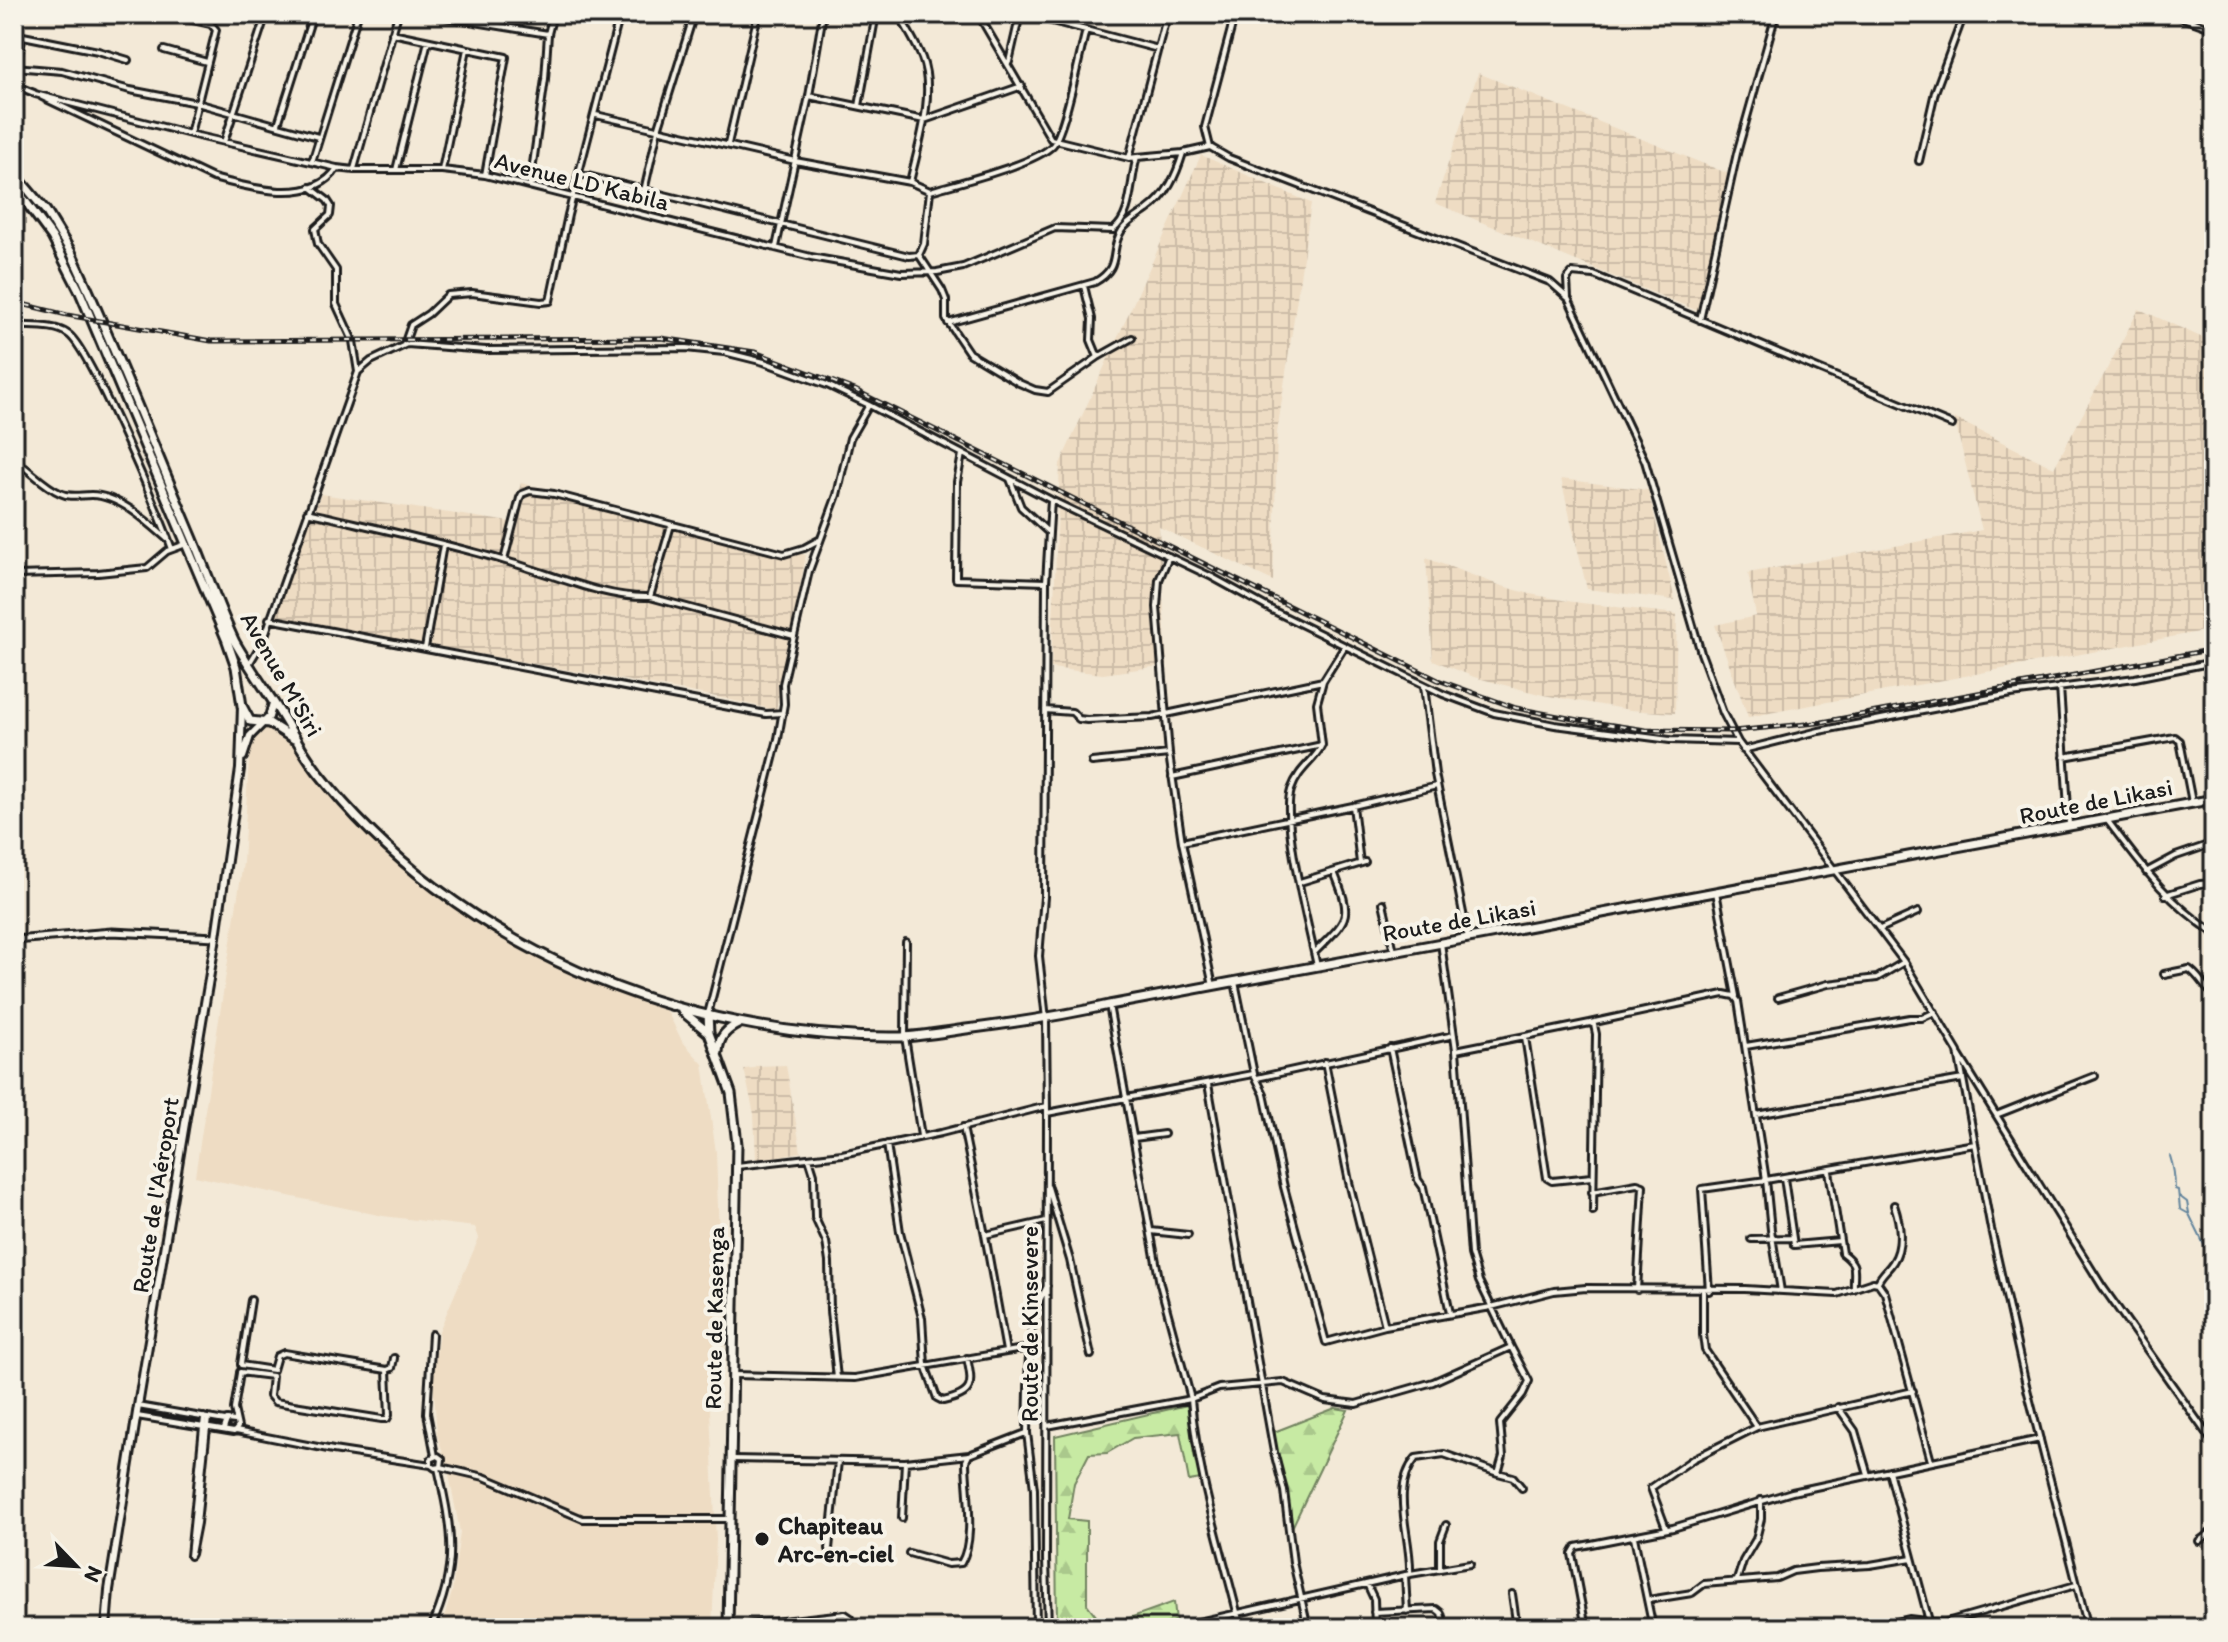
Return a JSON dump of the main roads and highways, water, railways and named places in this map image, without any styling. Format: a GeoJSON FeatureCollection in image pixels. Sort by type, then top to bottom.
{"type":"FeatureCollection","features":[{"type":"Feature","properties":{"kind":"highway","name":"Avenue M'Siri"},"geometry":{"type":"LineString","coordinates":[[14,173],[46,211],[71,252],[234,639],[319,773],[355,813],[406,861],[457,902],[517,941],[625,991],[708,1014]]}},
{"type":"Feature","properties":{"kind":"highway","name":"Avenue M'Siri"},"geometry":{"type":"LineString","coordinates":[[14,186],[65,258],[227,641],[242,706]]}},
{"type":"Feature","properties":{"kind":"highway"},"geometry":{"type":"LineString","coordinates":[[239,684],[239,677],[244,671],[249,670],[256,676]]}},
{"type":"Feature","properties":{"kind":"highway"},"geometry":{"type":"LineString","coordinates":[[242,706],[250,721],[275,726],[298,742]]}},
{"type":"Feature","properties":{"kind":"highway","name":"Route de Likasi"},"geometry":{"type":"LineString","coordinates":[[708,1014],[806,1032],[905,1037],[1046,1019],[2214,799]]}},
{"type":"Feature","properties":{"kind":"highway"},"geometry":{"type":"LineString","coordinates":[[673,1006],[703,1025],[709,1033]]}},
{"type":"Feature","properties":{"kind":"highway","name":"Route de Kasenga"},"geometry":{"type":"LineString","coordinates":[[708,1014],[709,1033],[727,1077],[735,1111],[737,1166],[728,1628]]}},
{"type":"Feature","properties":{"kind":"highway"},"geometry":{"type":"LineString","coordinates":[[718,1054],[726,1031],[742,1022]]}},
{"type":"Feature","properties":{"kind":"main road","name":"Route de l'Aéroport"},"geometry":{"type":"LineString","coordinates":[[240,769],[248,740],[272,710],[273,701]]}},
{"type":"Feature","properties":{"kind":"main road","name":"Route de l'Aéroport"},"geometry":{"type":"LineString","coordinates":[[106,1628],[109,1590],[138,1406],[216,937],[240,769],[242,706]]}},
{"type":"Feature","properties":{"kind":"waterway"},"geometry":{"type":"LineString","coordinates":[[2170,1156],[2180,1209],[2189,1214],[2214,1265]]}},
{"type":"Feature","properties":{"kind":"waterway"},"geometry":{"type":"LineString","coordinates":[[2179,1196],[2187,1202],[2189,1213]]}},
{"type":"Feature","properties":{"kind":"railway"},"geometry":{"type":"LineString","coordinates":[[14,302],[67,315],[211,341],[661,338],[755,352],[855,390],[1438,680],[1516,708],[1579,720],[1646,730],[1733,731],[1817,723],[2214,649]]}},
{"type":"Feature","properties":{"kind":"place","name":"Chapiteau Arc-en-ciel"},"geometry":{"type":"Point","coordinates":[762,1539]}}]}
